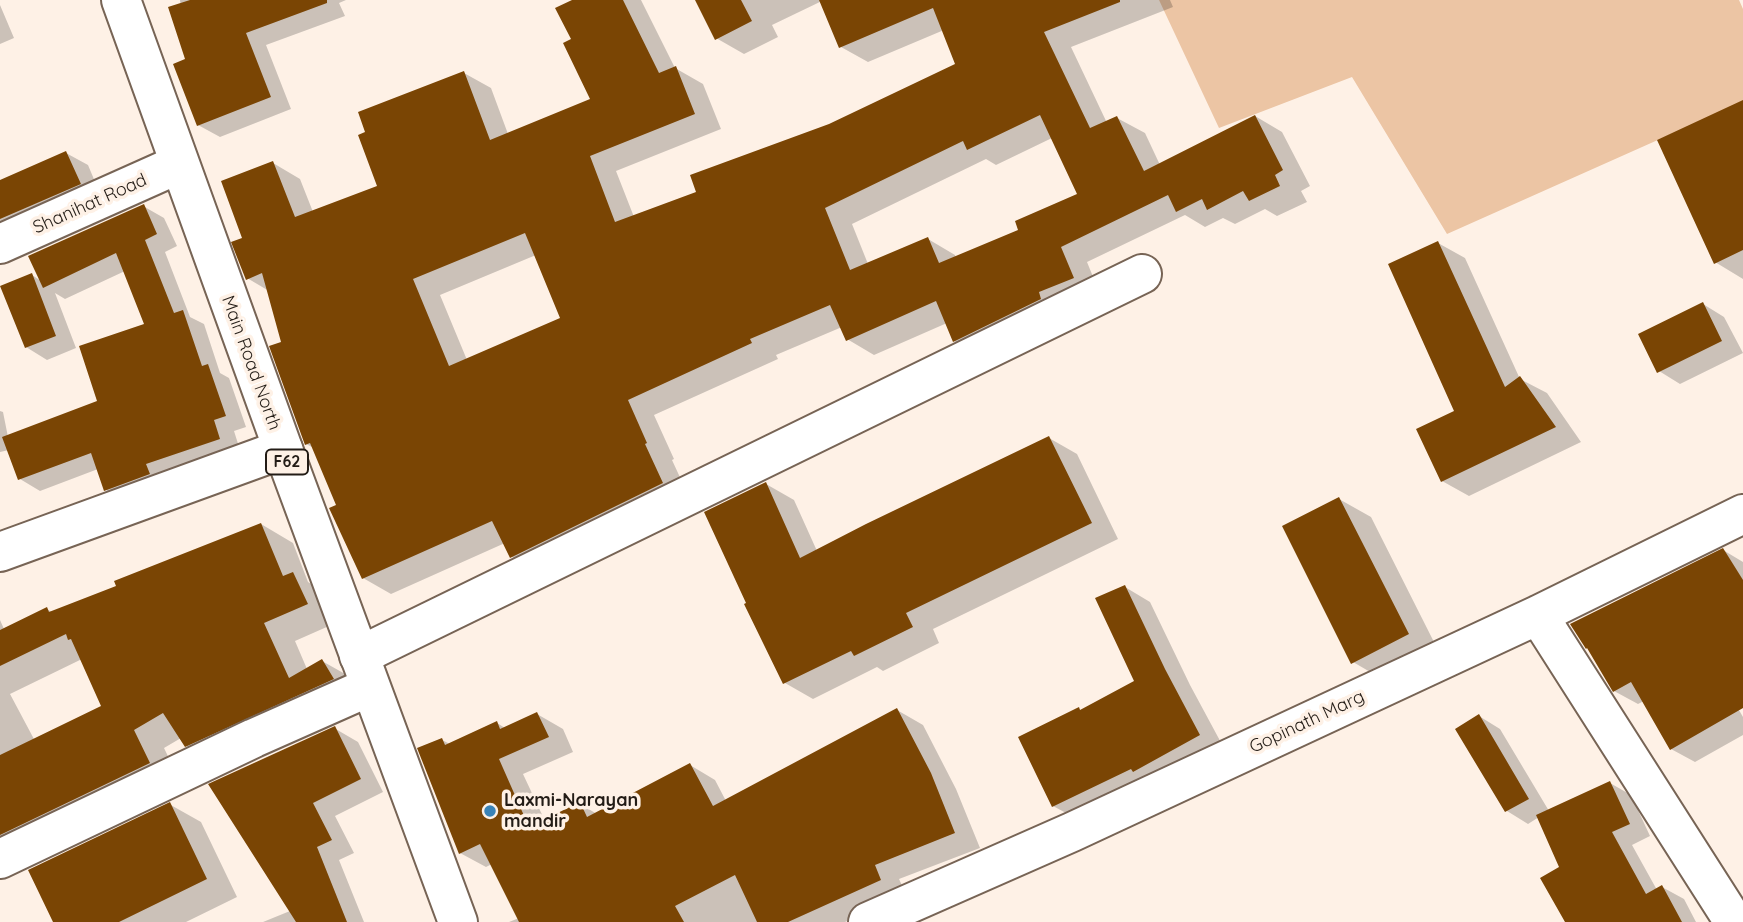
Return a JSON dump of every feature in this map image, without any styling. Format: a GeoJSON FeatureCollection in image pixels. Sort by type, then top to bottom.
{"type":"FeatureCollection","features":[{"type":"Feature","properties":{"kind":"street","name":"Main Road North"},"geometry":{"type":"LineString","coordinates":[[121,0],[282,449],[458,922]]}},
{"type":"Feature","properties":{"kind":"street","name":"Shanihat Road"},"geometry":{"type":"LineString","coordinates":[[0,244],[180,164]]}},
{"type":"Feature","properties":{"kind":"street"},"geometry":{"type":"LineString","coordinates":[[0,859],[254,738],[364,671],[1142,274]]}},
{"type":"Feature","properties":{"kind":"street"},"geometry":{"type":"LineString","coordinates":[[0,552],[282,449]]}},
{"type":"Feature","properties":{"kind":"street","name":"Gopinath Marg"},"geometry":{"type":"LineString","coordinates":[[868,922],[1072,831],[1538,615],[1743,514]]}},
{"type":"Feature","properties":{"kind":"street"},"geometry":{"type":"LineString","coordinates":[[1538,615],[1734,922]]}},
{"type":"Feature","properties":{"kind":"shaded area"},"geometry":{"type":"Polygon","coordinates":[[[1159,0],[1739,0],[1743,9],[1743,102],[1447,234],[1352,77],[1219,128],[1159,0]]]}},
{"type":"Feature","properties":{"kind":"building"},"geometry":{"type":"Polygon","coordinates":[[[190,0],[327,0],[327,3],[246,33],[271,97],[197,126],[173,64],[185,59],[168,7],[190,0]]]}},
{"type":"Feature","properties":{"kind":"building"},"geometry":{"type":"Polygon","coordinates":[[[572,0],[623,0],[659,73],[676,66],[695,114],[590,156],[615,222],[696,192],[690,175],[829,124],[955,64],[933,8],[839,48],[819,0],[1120,0],[1044,32],[1090,128],[1117,116],[1144,171],[1255,115],[1283,170],[1275,175],[1280,186],[1249,201],[1243,191],[1207,210],[1202,199],[1176,212],[1168,195],[1061,247],[1074,278],[1039,292],[1041,299],[953,342],[936,301],[846,341],[830,305],[750,339],[752,343],[628,400],[663,483],[510,558],[492,521],[362,579],[329,508],[336,505],[310,443],[305,445],[269,346],[281,342],[262,273],[246,280],[231,242],[242,238],[221,181],[273,161],[295,217],[377,186],[358,135],[365,132],[358,112],[464,71],[490,140],[590,99],[563,43],[571,39],[555,8],[572,0]],[[1040,115],[967,150],[963,141],[825,208],[850,270],[928,237],[939,263],[1018,230],[1015,221],[1077,194],[1040,115]],[[525,233],[413,279],[449,366],[560,318],[525,233]]]}},
{"type":"Feature","properties":{"kind":"building"},"geometry":{"type":"Polygon","coordinates":[[[695,0],[741,0],[752,21],[715,40],[695,0]]]}},
{"type":"Feature","properties":{"kind":"building"},"geometry":{"type":"Polygon","coordinates":[[[1743,100],[1743,250],[1714,264],[1657,140],[1743,100]]]}},
{"type":"Feature","properties":{"kind":"building"},"geometry":{"type":"Polygon","coordinates":[[[66,151],[81,184],[0,219],[0,180],[66,151]]]}},
{"type":"Feature","properties":{"kind":"building"},"geometry":{"type":"Polygon","coordinates":[[[144,204],[157,234],[145,240],[174,313],[183,310],[202,366],[208,364],[226,416],[214,420],[220,439],[146,464],[150,474],[104,491],[91,453],[18,480],[2,437],[97,401],[79,346],[144,324],[116,253],[43,288],[28,256],[144,204]]]}},
{"type":"Feature","properties":{"kind":"building"},"geometry":{"type":"Polygon","coordinates":[[[1438,241],[1505,387],[1520,376],[1556,427],[1441,482],[1416,429],[1454,411],[1388,264],[1438,241]]]}},
{"type":"Feature","properties":{"kind":"building"},"geometry":{"type":"Polygon","coordinates":[[[32,273],[56,336],[25,348],[0,286],[32,273]]]}},
{"type":"Feature","properties":{"kind":"building"},"geometry":{"type":"Polygon","coordinates":[[[1703,302],[1722,341],[1657,373],[1638,334],[1703,302]]]}},
{"type":"Feature","properties":{"kind":"building"},"geometry":{"type":"Polygon","coordinates":[[[1049,436],[1092,523],[906,613],[913,627],[854,656],[851,651],[783,684],[704,512],[766,482],[800,558],[1049,436]]]}},
{"type":"Feature","properties":{"kind":"building"},"geometry":{"type":"Polygon","coordinates":[[[1339,497],[1409,634],[1351,664],[1282,526],[1339,497]]]}},
{"type":"Feature","properties":{"kind":"building"},"geometry":{"type":"Polygon","coordinates":[[[261,523],[283,576],[293,572],[308,604],[264,623],[289,678],[322,659],[334,679],[185,747],[163,713],[134,730],[150,763],[0,835],[0,755],[101,706],[71,639],[68,640],[66,634],[0,666],[0,630],[47,607],[49,612],[116,586],[114,581],[261,523]]]}},
{"type":"Feature","properties":{"kind":"building"},"geometry":{"type":"Polygon","coordinates":[[[1723,548],[1743,580],[1743,708],[1670,750],[1631,682],[1613,692],[1570,624],[1723,548]]]}},
{"type":"Feature","properties":{"kind":"building"},"geometry":{"type":"Polygon","coordinates":[[[1125,585],[1200,735],[1133,772],[1131,769],[1052,807],[1018,737],[1079,707],[1080,710],[1134,681],[1095,598],[1125,585]]]}},
{"type":"Feature","properties":{"kind":"building"},"geometry":{"type":"Polygon","coordinates":[[[897,708],[931,773],[955,833],[875,865],[881,880],[788,922],[757,922],[735,875],[675,906],[684,922],[519,922],[480,844],[459,854],[417,748],[442,738],[445,745],[497,721],[500,729],[537,712],[549,737],[499,759],[529,827],[580,802],[587,817],[690,763],[713,806],[897,708]]]}},
{"type":"Feature","properties":{"kind":"building"},"geometry":{"type":"Polygon","coordinates":[[[1479,714],[1529,799],[1505,812],[1455,729],[1479,714]]]}},
{"type":"Feature","properties":{"kind":"building"},"geometry":{"type":"Polygon","coordinates":[[[335,726],[361,779],[313,803],[332,840],[317,847],[347,922],[296,922],[208,784],[335,726]]]}},
{"type":"Feature","properties":{"kind":"building"},"geometry":{"type":"Polygon","coordinates":[[[1610,781],[1630,824],[1612,832],[1646,894],[1662,885],[1682,922],[1565,922],[1540,878],[1559,867],[1536,815],[1610,781]]]}},
{"type":"Feature","properties":{"kind":"building"},"geometry":{"type":"Polygon","coordinates":[[[170,802],[207,879],[119,922],[53,922],[28,870],[170,802]]]}},
{"type":"Feature","properties":{"kind":"place","name":"Laxmi-Narayan mandir"},"geometry":{"type":"Point","coordinates":[490,811]}}]}
